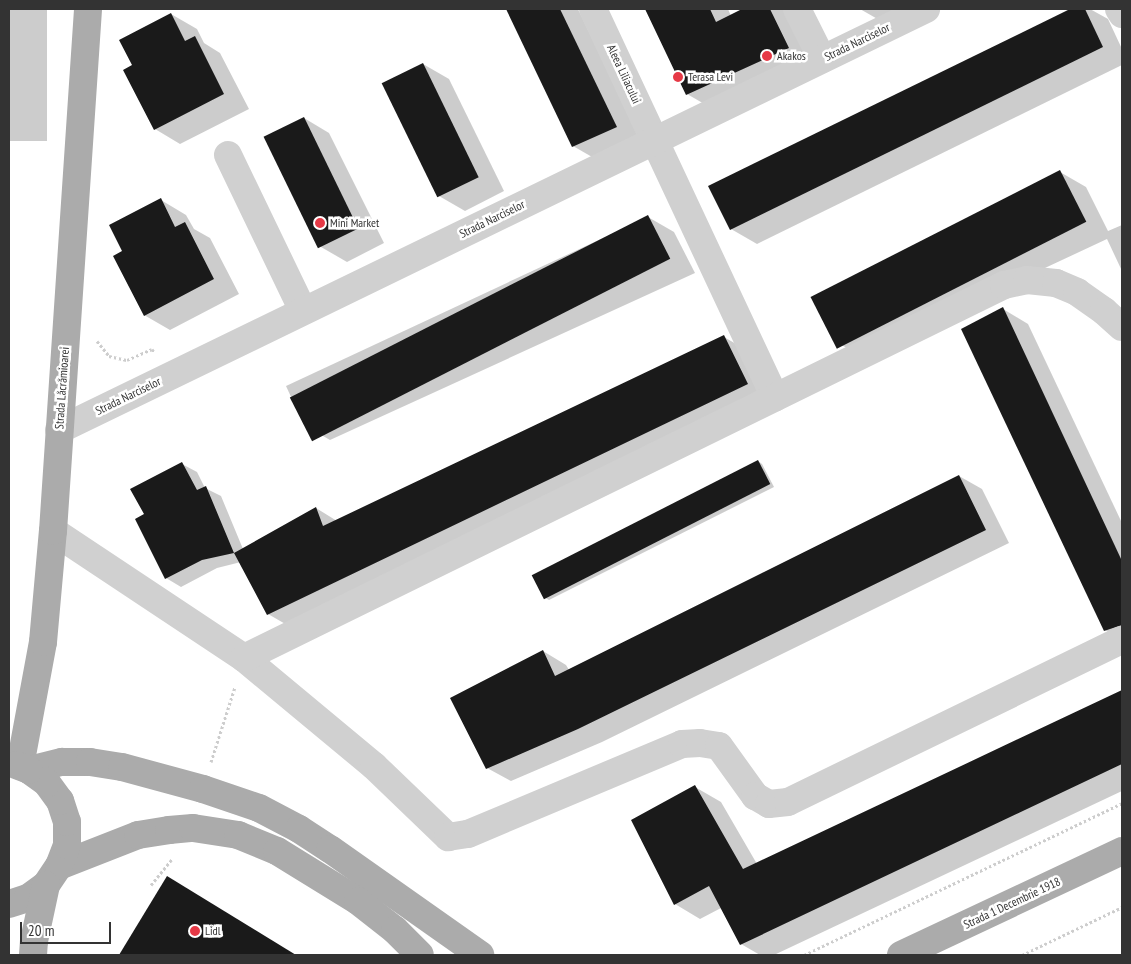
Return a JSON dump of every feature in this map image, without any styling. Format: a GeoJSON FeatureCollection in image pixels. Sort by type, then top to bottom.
{"type":"FeatureCollection","features":[{"type":"Feature","properties":{"kind":"main road","name":"Strada Lăcrămioarei"},"geometry":{"type":"LineString","coordinates":[[19,766],[43,642],[54,531],[59,430],[88,9]]}},
{"type":"Feature","properties":{"kind":"main road"},"geometry":{"type":"LineString","coordinates":[[19,766],[62,762],[90,762],[122,767],[259,808],[299,829],[480,955]]}},
{"type":"Feature","properties":{"kind":"main road"},"geometry":{"type":"LineString","coordinates":[[19,766],[46,783],[55,795],[67,822],[67,845],[53,876],[34,941],[33,955]]}},
{"type":"Feature","properties":{"kind":"main road"},"geometry":{"type":"LineString","coordinates":[[9,904],[28,898],[53,876],[138,836],[193,828],[238,835],[277,851],[358,901],[395,930],[420,955]]}},
{"type":"Feature","properties":{"kind":"main road","name":"Strada 1 Decembrie 1918"},"geometry":{"type":"LineString","coordinates":[[901,955],[1122,851]]}},
{"type":"Feature","properties":{"kind":"street","name":"Aleea Liliacului"},"geometry":{"type":"LineString","coordinates":[[593,9],[775,397]]}},
{"type":"Feature","properties":{"kind":"street"},"geometry":{"type":"LineString","coordinates":[[797,9],[822,59]]}},
{"type":"Feature","properties":{"kind":"street","name":"Strada Narciselor"},"geometry":{"type":"LineString","coordinates":[[59,430],[926,9]]}},
{"type":"Feature","properties":{"kind":"street"},"geometry":{"type":"LineString","coordinates":[[1119,9],[1122,14]]}},
{"type":"Feature","properties":{"kind":"street"},"geometry":{"type":"LineString","coordinates":[[228,155],[303,311]]}},
{"type":"Feature","properties":{"kind":"street"},"geometry":{"type":"LineString","coordinates":[[244,658],[1004,285],[1027,280],[1056,283],[1077,292],[1104,311],[1122,327]]}},
{"type":"Feature","properties":{"kind":"street"},"geometry":{"type":"LineString","coordinates":[[54,531],[244,658],[374,766],[448,837],[468,834],[682,744],[700,743],[719,746],[755,796],[769,804],[788,802],[1122,640]]}},
{"type":"Feature","properties":{"kind":"path"},"geometry":{"type":"LineString","coordinates":[[203,790],[244,658]]}},
{"type":"Feature","properties":{"kind":"path"},"geometry":{"type":"LineString","coordinates":[[804,955],[1122,803]]}},
{"type":"Feature","properties":{"kind":"path"},"geometry":{"type":"LineString","coordinates":[[1022,955],[1122,907]]}},
{"type":"Feature","properties":{"kind":"building"},"geometry":{"type":"Polygon","coordinates":[[[506,9],[560,9],[617,127],[572,147],[506,9]]]}},
{"type":"Feature","properties":{"kind":"building"},"geometry":{"type":"Polygon","coordinates":[[[645,9],[710,9],[716,22],[742,9],[770,9],[789,48],[686,95],[645,9]]]}},
{"type":"Feature","properties":{"kind":"building"},"geometry":{"type":"Polygon","coordinates":[[[1070,9],[1085,9],[1103,47],[730,230],[708,186],[1070,9]]]}},
{"type":"Feature","properties":{"kind":"building"},"geometry":{"type":"Polygon","coordinates":[[[171,13],[185,41],[195,36],[224,94],[154,130],[123,70],[132,65],[119,40],[171,13]]]}},
{"type":"Feature","properties":{"kind":"building"},"geometry":{"type":"Polygon","coordinates":[[[423,63],[479,177],[437,197],[382,83],[423,63]]]}},
{"type":"Feature","properties":{"kind":"building"},"geometry":{"type":"Polygon","coordinates":[[[304,117],[358,228],[318,248],[264,137],[304,117]]]}},
{"type":"Feature","properties":{"kind":"building"},"geometry":{"type":"Polygon","coordinates":[[[1060,170],[1086,222],[837,349],[811,297],[1060,170]]]}},
{"type":"Feature","properties":{"kind":"building"},"geometry":{"type":"Polygon","coordinates":[[[161,198],[175,227],[185,222],[214,279],[144,316],[113,256],[122,251],[109,225],[161,198]]]}},
{"type":"Feature","properties":{"kind":"building"},"geometry":{"type":"Polygon","coordinates":[[[648,215],[670,259],[312,441],[290,398],[648,215]]]}},
{"type":"Feature","properties":{"kind":"building"},"geometry":{"type":"Polygon","coordinates":[[[1003,307],[1122,561],[1122,625],[1104,631],[961,329],[1003,307]]]}},
{"type":"Feature","properties":{"kind":"building"},"geometry":{"type":"Polygon","coordinates":[[[724,335],[748,384],[267,615],[234,553],[316,507],[323,526],[724,335]]]}},
{"type":"Feature","properties":{"kind":"building"},"geometry":{"type":"Polygon","coordinates":[[[758,460],[770,484],[544,599],[532,575],[758,460]]]}},
{"type":"Feature","properties":{"kind":"building"},"geometry":{"type":"Polygon","coordinates":[[[182,462],[197,490],[206,486],[234,553],[202,560],[165,579],[135,519],[144,514],[130,489],[182,462]]]}},
{"type":"Feature","properties":{"kind":"building"},"geometry":{"type":"Polygon","coordinates":[[[959,475],[986,530],[578,729],[486,769],[450,698],[543,650],[555,676],[959,475]]]}},
{"type":"Feature","properties":{"kind":"building"},"geometry":{"type":"Polygon","coordinates":[[[1122,690],[1122,764],[740,945],[709,886],[674,905],[631,820],[695,785],[743,869],[1122,690]]]}},
{"type":"Feature","properties":{"kind":"building","name":"Lidl"},"geometry":{"type":"Polygon","coordinates":[[[167,876],[296,955],[119,955],[167,876]]]}},
{"type":"Feature","properties":{"kind":"place","name":"Akakos"},"geometry":{"type":"Point","coordinates":[767,56]}},
{"type":"Feature","properties":{"kind":"place","name":"Terasa Levi"},"geometry":{"type":"Point","coordinates":[678,77]}},
{"type":"Feature","properties":{"kind":"place","name":"Mini Market"},"geometry":{"type":"Point","coordinates":[320,223]}},
{"type":"Feature","properties":{"kind":"place","name":"Lidl"},"geometry":{"type":"Point","coordinates":[195,931]}}]}
